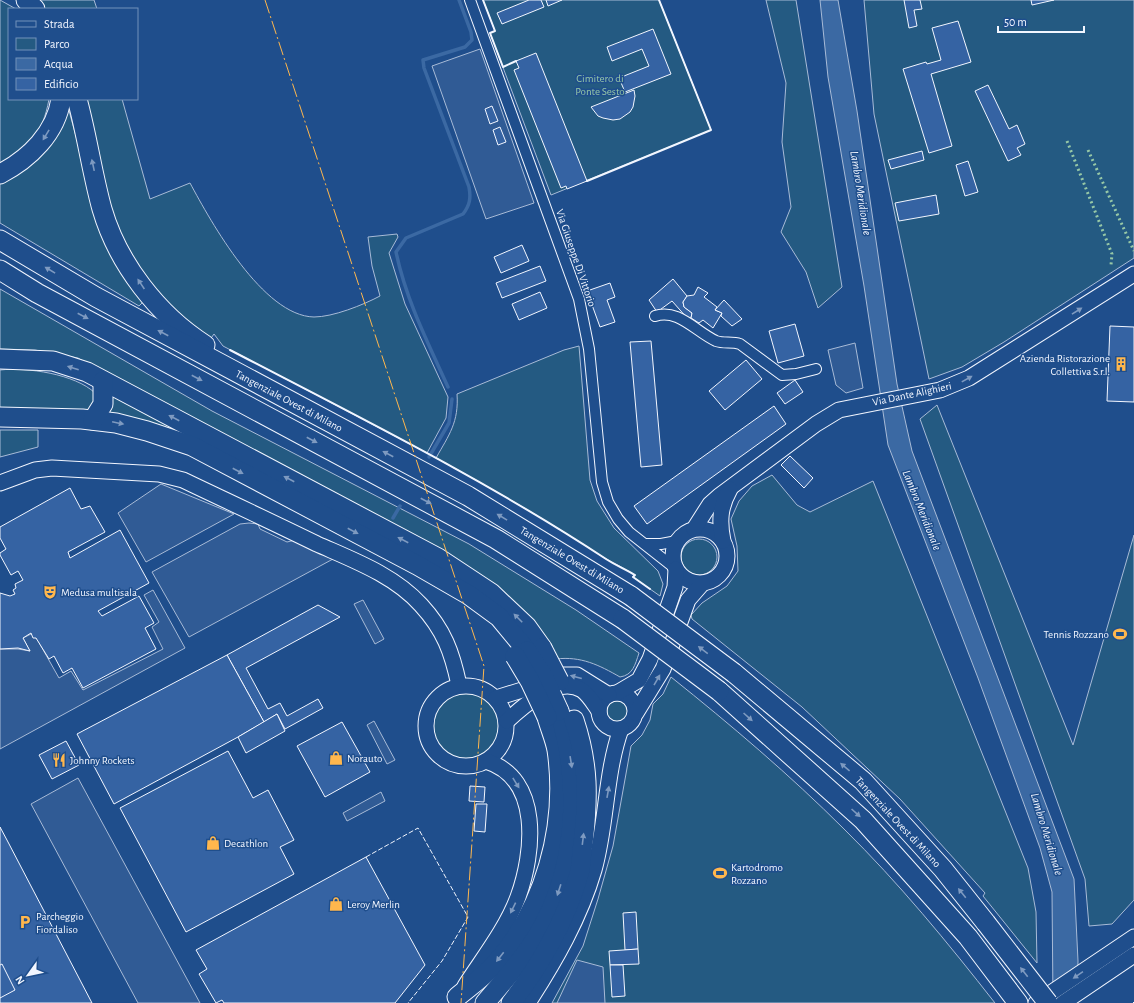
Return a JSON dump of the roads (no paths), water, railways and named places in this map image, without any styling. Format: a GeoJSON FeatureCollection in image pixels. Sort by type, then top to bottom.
{"type":"FeatureCollection","features":[{"type":"Feature","properties":{"kind":"highway"},"geometry":{"type":"LineString","coordinates":[[26,0],[34,8]]}},
{"type":"Feature","properties":{"kind":"highway"},"geometry":{"type":"LineString","coordinates":[[0,174],[20,163],[42,141],[54,120],[61,100]]}},
{"type":"Feature","properties":{"kind":"highway"},"geometry":{"type":"LineString","coordinates":[[77,100],[88,140],[103,210],[120,253],[154,302],[192,336],[247,371],[291,403]]}},
{"type":"Feature","properties":{"kind":"highway","name":"Tangenziale Ovest di Milano"},"geometry":{"type":"LineString","coordinates":[[0,240],[96,297],[291,403],[468,496],[631,596],[734,673],[863,781],[943,869],[1048,1003]]}},
{"type":"Feature","properties":{"kind":"highway","name":"Tangenziale Ovest di Milano"},"geometry":{"type":"LineString","coordinates":[[0,270],[37,293],[496,539],[623,619],[719,691],[863,820],[968,937],[1018,1003]]}},
{"type":"Feature","properties":{"kind":"highway"},"geometry":{"type":"LineString","coordinates":[[0,280],[37,293]]}},
{"type":"Feature","properties":{"kind":"highway"},"geometry":{"type":"LineString","coordinates":[[0,359],[53,361],[86,372],[438,558],[491,593],[527,627],[530,681],[559,712],[585,756],[587,786],[586,817],[580,872],[569,901],[550,941],[525,984],[511,1003]]}},
{"type":"Feature","properties":{"kind":"highway"},"geometry":{"type":"LineString","coordinates":[[93,420],[103,404],[103,381]]}},
{"type":"Feature","properties":{"kind":"highway"},"geometry":{"type":"LineString","coordinates":[[0,417],[116,422],[192,446],[435,576],[477,612],[528,652],[562,687],[557,749],[559,792],[556,834],[546,875],[534,905],[516,937],[492,968],[455,1000]]}},
{"type":"Feature","properties":{"kind":"highway"},"geometry":{"type":"LineString","coordinates":[[0,421],[37,418]]}},
{"type":"Feature","properties":{"kind":"highway"},"geometry":{"type":"LineString","coordinates":[[485,1003],[516,966],[546,922],[558,894],[566,868],[573,815],[573,775],[566,734],[559,712]]}},
{"type":"Feature","properties":{"kind":"street","name":"Via Giuseppe Di Vittorio"},"geometry":{"type":"LineString","coordinates":[[470,0],[579,299],[589,349],[602,482],[608,502],[618,519],[629,532],[676,569]]}},
{"type":"Feature","properties":{"kind":"street","name":"Via Dante Alighieri"},"geometry":{"type":"LineString","coordinates":[[694,529],[710,504],[839,410],[940,390],[969,378],[1134,274]]}},
{"type":"Feature","properties":{"kind":"street"},"geometry":{"type":"LineString","coordinates":[[655,316],[664,313],[678,317],[715,340],[740,344],[782,375],[796,374],[816,369]]}},
{"type":"Feature","properties":{"kind":"street"},"geometry":{"type":"LineString","coordinates":[[0,483],[30,472],[52,468],[160,474],[182,480],[377,572],[407,592],[436,623],[447,641],[454,658],[459,686]]}},
{"type":"Feature","properties":{"kind":"street","name":"Via Dante Alighieri"},"geometry":{"type":"LineString","coordinates":[[723,541],[720,518],[721,508],[732,487]]}},
{"type":"Feature","properties":{"kind":"street"},"geometry":{"type":"LineString","coordinates":[[645,544],[676,542],[687,532],[694,529],[710,530],[723,541],[727,554],[725,568],[719,576],[711,582],[702,584],[692,582],[682,577],[676,569]]}},
{"type":"Feature","properties":{"kind":"street"},"geometry":{"type":"LineString","coordinates":[[599,711],[602,701],[639,680],[650,659],[675,587],[676,569],[673,555],[676,542]]}},
{"type":"Feature","properties":{"kind":"street"},"geometry":{"type":"LineString","coordinates":[[507,721],[527,702],[544,693],[571,687],[582,690],[599,711],[600,716],[606,725],[616,730],[631,724],[636,713],[663,670],[688,600],[702,584]]}},
{"type":"Feature","properties":{"kind":"street"},"geometry":{"type":"LineString","coordinates":[[496,698],[522,690],[540,681],[561,675],[577,675],[613,694],[623,694],[632,701],[636,713]]}},
{"type":"Feature","properties":{"kind":"street"},"geometry":{"type":"LineString","coordinates":[[472,685],[485,690],[496,698],[503,709],[507,721],[506,733],[502,744],[495,754],[486,762],[473,766],[460,766],[436,753],[429,742],[426,730],[426,717],[431,706],[443,693],[459,686],[472,685]]}},
{"type":"Feature","properties":{"kind":"street"},"geometry":{"type":"LineString","coordinates":[[528,1003],[549,970],[581,909],[594,869],[614,749],[621,729]]}},
{"type":"Feature","properties":{"kind":"street"},"geometry":{"type":"LineString","coordinates":[[455,1000],[502,929],[518,897],[526,865],[529,811],[522,793],[514,779],[501,767],[486,762]]}},
{"type":"Feature","properties":{"kind":"street"},"geometry":{"type":"LineString","coordinates":[[540,1003],[556,974],[573,924]]}},
{"type":"Feature","properties":{"kind":"street"},"geometry":{"type":"LineString","coordinates":[[1063,1003],[1114,959],[1134,937]]}},
{"type":"Feature","properties":{"kind":"street"},"geometry":{"type":"LineString","coordinates":[[1036,1003],[1114,959],[1134,955]]}},
{"type":"Feature","properties":{"kind":"water","name":"Lambro Meridionale"},"geometry":{"type":"Polygon","coordinates":[[[820,0],[838,0],[857,111],[897,384],[912,451],[1074,879],[1078,961],[1077,1003],[1053,1003],[1052,892],[1040,848],[978,678],[888,445],[864,286],[828,77],[820,0]]]}},
{"type":"Feature","properties":{"kind":"waterway"},"geometry":{"type":"LineString","coordinates":[[448,387],[425,338],[400,270],[396,252],[406,238],[463,214],[469,201],[469,187],[424,68],[423,60],[465,47],[472,40],[471,32],[459,0]]}},
{"type":"Feature","properties":{"kind":"waterway"},"geometry":{"type":"LineString","coordinates":[[429,457],[449,423],[452,399]]}},
{"type":"Feature","properties":{"kind":"waterway"},"geometry":{"type":"LineString","coordinates":[[393,518],[400,506]]}},
{"type":"Feature","properties":{"kind":"place","name":"Azienda Ristorazione Collettiva S.r.l."},"geometry":{"type":"Point","coordinates":[1121,364]}},
{"type":"Feature","properties":{"kind":"place","name":"Medusa multisala"},"geometry":{"type":"Point","coordinates":[50,592]}},
{"type":"Feature","properties":{"kind":"place","name":"Tennis Rozzano"},"geometry":{"type":"Point","coordinates":[1120,634]}},
{"type":"Feature","properties":{"kind":"place","name":"Norauto"},"geometry":{"type":"Point","coordinates":[336,758]}},
{"type":"Feature","properties":{"kind":"place","name":"Johnny Rockets"},"geometry":{"type":"Point","coordinates":[59,760]}},
{"type":"Feature","properties":{"kind":"place","name":"Decathlon"},"geometry":{"type":"Point","coordinates":[213,843]}},
{"type":"Feature","properties":{"kind":"place","name":"Kartodromo Rozzano"},"geometry":{"type":"Point","coordinates":[720,873]}},
{"type":"Feature","properties":{"kind":"place","name":"Leroy Merlin"},"geometry":{"type":"Point","coordinates":[336,904]}},
{"type":"Feature","properties":{"kind":"place","name":"Parcheggio Fiordaliso"},"geometry":{"type":"Point","coordinates":[25,922]}},
{"type":"Feature","properties":{"kind":"park label","name":"Cimitero di Ponte Sesto"},"geometry":{"type":"Point","coordinates":[600,84]}}]}
